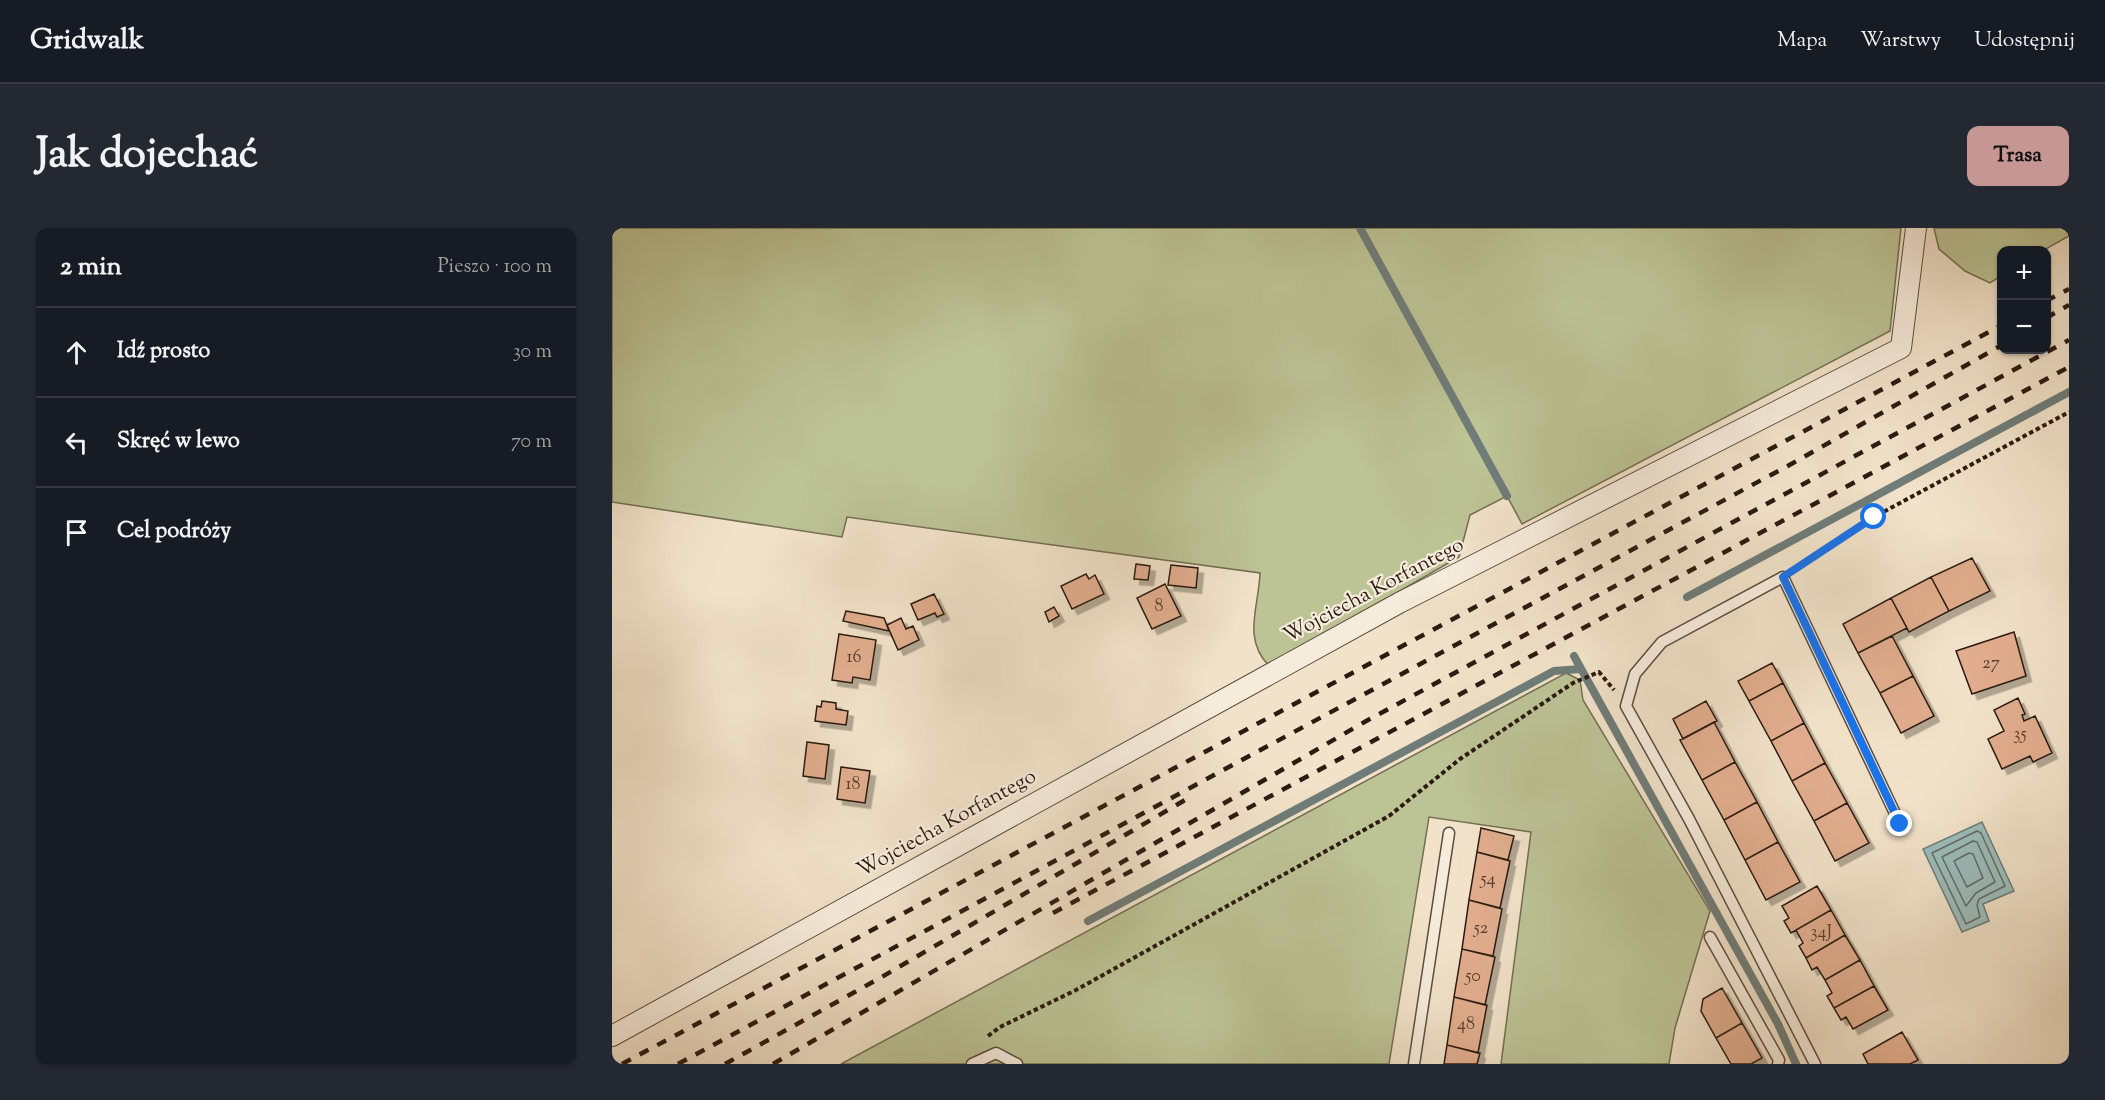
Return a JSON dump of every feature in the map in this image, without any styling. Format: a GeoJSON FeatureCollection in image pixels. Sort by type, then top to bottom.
{"type":"FeatureCollection","features":[{"type":"Feature","properties":{"kind":"street","name":"Wojciecha Korfantego"},"geometry":{"type":"LineString","coordinates":[[612,1036],[1400,603],[1901,348],[1916,228]]}},
{"type":"Feature","properties":{"kind":"lane"},"geometry":{"type":"LineString","coordinates":[[1815,1064],[1689,819],[1626,706],[1635,674],[1662,642],[1783,577],[1900,824]]}},
{"type":"Feature","properties":{"kind":"lane"},"geometry":{"type":"LineString","coordinates":[[1414,1064],[1449,833]]}},
{"type":"Feature","properties":{"kind":"lane"},"geometry":{"type":"LineString","coordinates":[[1710,937],[1779,1060],[1778,1064]]}},
{"type":"Feature","properties":{"kind":"lane"},"geometry":{"type":"LineString","coordinates":[[972,1064],[996,1053],[1017,1064]]}},
{"type":"Feature","properties":{"kind":"path"},"geometry":{"type":"LineString","coordinates":[[1783,577],[1874,517],[2069,412]]}},
{"type":"Feature","properties":{"kind":"path"},"geometry":{"type":"LineString","coordinates":[[984,1040],[1000,1027],[1076,990],[1389,816],[1460,759],[1580,680],[1599,672]]}},
{"type":"Feature","properties":{"kind":"green space"},"geometry":{"type":"Polygon","coordinates":[[[612,228],[1901,228],[1890,331],[1522,524],[1507,496],[1470,515],[1459,557],[1269,666],[1256,644],[1254,633],[1260,573],[847,517],[842,537],[612,502],[612,228]]]}},
{"type":"Feature","properties":{"kind":"green space"},"geometry":{"type":"Polygon","coordinates":[[[1934,228],[2069,228],[2069,236],[2051,246],[1997,246],[1997,279],[1990,283],[1965,271],[1939,249],[1934,228]]]}},
{"type":"Feature","properties":{"kind":"green space"},"geometry":{"type":"Polygon","coordinates":[[[1566,673],[1580,680],[1583,700],[1710,911],[1675,1028],[1669,1064],[1501,1064],[1531,832],[1429,817],[1389,1064],[841,1064],[1566,673]]]}},
{"type":"Feature","properties":{"kind":"water"},"geometry":{"type":"Polygon","coordinates":[[[1982,822],[2014,891],[1983,904],[1989,921],[1962,932],[1923,849],[1982,822]]]}},
{"type":"Feature","properties":{"kind":"building"},"geometry":{"type":"Polygon","coordinates":[[[1972,558],[1990,591],[1949,611],[1931,577],[1972,558]]]}},
{"type":"Feature","properties":{"kind":"building"},"geometry":{"type":"Polygon","coordinates":[[[1136,564],[1150,566],[1148,580],[1134,579],[1136,564]]]}},
{"type":"Feature","properties":{"kind":"building"},"geometry":{"type":"Polygon","coordinates":[[[1171,565],[1198,568],[1196,588],[1168,585],[1171,565]]]}},
{"type":"Feature","properties":{"kind":"building"},"geometry":{"type":"Polygon","coordinates":[[[1086,574],[1089,579],[1095,575],[1104,594],[1072,609],[1061,586],[1086,574]]]}},
{"type":"Feature","properties":{"kind":"building"},"geometry":{"type":"Polygon","coordinates":[[[1931,577],[1949,611],[1909,632],[1891,598],[1931,577]]]}},
{"type":"Feature","properties":{"kind":"building"},"geometry":{"type":"Polygon","coordinates":[[[1165,584],[1181,616],[1152,629],[1137,598],[1165,584]]]}},
{"type":"Feature","properties":{"kind":"building"},"geometry":{"type":"Polygon","coordinates":[[[934,594],[944,614],[937,617],[935,613],[918,620],[911,604],[934,594]]]}},
{"type":"Feature","properties":{"kind":"building"},"geometry":{"type":"Polygon","coordinates":[[[1891,598],[1907,628],[1858,653],[1843,624],[1891,598]]]}},
{"type":"Feature","properties":{"kind":"building"},"geometry":{"type":"Polygon","coordinates":[[[1054,607],[1059,616],[1049,622],[1045,612],[1054,607]]]}},
{"type":"Feature","properties":{"kind":"building"},"geometry":{"type":"Polygon","coordinates":[[[846,611],[884,618],[889,631],[843,621],[846,611]]]}},
{"type":"Feature","properties":{"kind":"building"},"geometry":{"type":"Polygon","coordinates":[[[901,618],[906,629],[913,626],[919,640],[898,650],[887,625],[901,618]]]}},
{"type":"Feature","properties":{"kind":"building"},"geometry":{"type":"Polygon","coordinates":[[[2014,632],[2026,676],[1972,694],[1956,651],[2014,632]]]}},
{"type":"Feature","properties":{"kind":"building"},"geometry":{"type":"Polygon","coordinates":[[[839,634],[876,640],[870,680],[853,677],[852,683],[832,680],[839,634]]]}},
{"type":"Feature","properties":{"kind":"building"},"geometry":{"type":"Polygon","coordinates":[[[1892,636],[1913,676],[1880,693],[1858,653],[1892,636]]]}},
{"type":"Feature","properties":{"kind":"building"},"geometry":{"type":"Polygon","coordinates":[[[1772,663],[1783,683],[1749,701],[1738,681],[1772,663]]]}},
{"type":"Feature","properties":{"kind":"building"},"geometry":{"type":"Polygon","coordinates":[[[1913,676],[1934,716],[1901,733],[1880,693],[1913,676]]]}},
{"type":"Feature","properties":{"kind":"building"},"geometry":{"type":"Polygon","coordinates":[[[1783,683],[1804,723],[1771,741],[1749,701],[1783,683]]]}},
{"type":"Feature","properties":{"kind":"building"},"geometry":{"type":"Polygon","coordinates":[[[2018,698],[2025,714],[2022,715],[2024,721],[2035,716],[2052,753],[2033,762],[2030,756],[2002,769],[1988,739],[2004,731],[1994,710],[2018,698]]]}},
{"type":"Feature","properties":{"kind":"building"},"geometry":{"type":"Polygon","coordinates":[[[822,701],[836,703],[836,709],[848,711],[846,725],[815,721],[817,706],[821,707],[822,701]]]}},
{"type":"Feature","properties":{"kind":"building"},"geometry":{"type":"Polygon","coordinates":[[[1706,701],[1717,721],[1683,739],[1673,719],[1706,701]]]}},
{"type":"Feature","properties":{"kind":"building"},"geometry":{"type":"Polygon","coordinates":[[[1714,722],[1735,762],[1702,780],[1680,740],[1714,722]]]}},
{"type":"Feature","properties":{"kind":"building"},"geometry":{"type":"Polygon","coordinates":[[[1804,723],[1825,763],[1792,781],[1771,741],[1804,723]]]}},
{"type":"Feature","properties":{"kind":"building"},"geometry":{"type":"Polygon","coordinates":[[[807,742],[829,745],[825,779],[803,776],[807,742]]]}},
{"type":"Feature","properties":{"kind":"building"},"geometry":{"type":"Polygon","coordinates":[[[1735,762],[1757,802],[1724,820],[1702,780],[1735,762]]]}},
{"type":"Feature","properties":{"kind":"building"},"geometry":{"type":"Polygon","coordinates":[[[1825,763],[1847,803],[1814,821],[1792,781],[1825,763]]]}},
{"type":"Feature","properties":{"kind":"building"},"geometry":{"type":"Polygon","coordinates":[[[841,767],[870,771],[865,803],[837,799],[841,767]]]}},
{"type":"Feature","properties":{"kind":"building"},"geometry":{"type":"Polygon","coordinates":[[[1757,802],[1778,842],[1745,860],[1724,820],[1757,802]]]}},
{"type":"Feature","properties":{"kind":"building"},"geometry":{"type":"Polygon","coordinates":[[[1847,803],[1869,843],[1835,861],[1814,821],[1847,803]]]}},
{"type":"Feature","properties":{"kind":"building"},"geometry":{"type":"Polygon","coordinates":[[[1481,828],[1514,836],[1508,860],[1477,852],[1481,828]]]}},
{"type":"Feature","properties":{"kind":"building"},"geometry":{"type":"Polygon","coordinates":[[[1778,842],[1800,882],[1766,900],[1745,860],[1778,842]]]}},
{"type":"Feature","properties":{"kind":"building"},"geometry":{"type":"Polygon","coordinates":[[[1477,852],[1510,861],[1500,908],[1469,900],[1477,852]]]}},
{"type":"Feature","properties":{"kind":"building"},"geometry":{"type":"Polygon","coordinates":[[[1817,886],[1831,910],[1791,933],[1784,921],[1789,918],[1782,906],[1817,886]]]}},
{"type":"Feature","properties":{"kind":"building"},"geometry":{"type":"Polygon","coordinates":[[[1469,900],[1502,909],[1493,956],[1462,949],[1469,900]]]}},
{"type":"Feature","properties":{"kind":"building"},"geometry":{"type":"Polygon","coordinates":[[[1831,910],[1845,935],[1806,958],[1799,946],[1803,943],[1796,930],[1831,910]]]}},
{"type":"Feature","properties":{"kind":"building"},"geometry":{"type":"Polygon","coordinates":[[[1845,935],[1860,960],[1825,980],[1817,967],[1812,970],[1806,958],[1845,935]]]}},
{"type":"Feature","properties":{"kind":"building"},"geometry":{"type":"Polygon","coordinates":[[[1462,949],[1495,957],[1485,1005],[1454,997],[1462,949]]]}},
{"type":"Feature","properties":{"kind":"building"},"geometry":{"type":"Polygon","coordinates":[[[1860,960],[1874,986],[1834,1008],[1827,996],[1832,993],[1825,980],[1860,960]]]}},
{"type":"Feature","properties":{"kind":"building"},"geometry":{"type":"Polygon","coordinates":[[[1874,986],[1888,1010],[1853,1029],[1846,1017],[1841,1020],[1834,1008],[1874,986]]]}},
{"type":"Feature","properties":{"kind":"building"},"geometry":{"type":"Polygon","coordinates":[[[1722,988],[1742,1023],[1716,1038],[1701,1011],[1703,999],[1722,988]]]}},
{"type":"Feature","properties":{"kind":"building"},"geometry":{"type":"Polygon","coordinates":[[[1454,997],[1487,1005],[1478,1053],[1447,1045],[1454,997]]]}},
{"type":"Feature","properties":{"kind":"building"},"geometry":{"type":"Polygon","coordinates":[[[1742,1023],[1762,1058],[1751,1064],[1731,1064],[1716,1038],[1742,1023]]]}},
{"type":"Feature","properties":{"kind":"building"},"geometry":{"type":"Polygon","coordinates":[[[1902,1032],[1918,1060],[1910,1064],[1868,1064],[1863,1054],[1902,1032]]]}},
{"type":"Feature","properties":{"kind":"building"},"geometry":{"type":"Polygon","coordinates":[[[1447,1045],[1480,1053],[1477,1064],[1444,1064],[1447,1045]]]}},
{"type":"Feature","properties":{"kind":"waterway"},"geometry":{"type":"LineString","coordinates":[[1360,228],[1507,496]]}},
{"type":"Feature","properties":{"kind":"waterway"},"geometry":{"type":"LineString","coordinates":[[1687,597],[2069,392]]}},
{"type":"Feature","properties":{"kind":"waterway"},"geometry":{"type":"LineString","coordinates":[[1574,656],[1778,1024],[1796,1064]]}},
{"type":"Feature","properties":{"kind":"waterway"},"geometry":{"type":"LineString","coordinates":[[1088,921],[1554,671],[1581,669]]}},
{"type":"Feature","properties":{"kind":"railway"},"geometry":{"type":"LineString","coordinates":[[2048,300],[2069,289]]}},
{"type":"Feature","properties":{"kind":"railway"},"geometry":{"type":"LineString","coordinates":[[2051,315],[2069,305]]}},
{"type":"Feature","properties":{"kind":"railway"},"geometry":{"type":"LineString","coordinates":[[622,1064],[1997,328]]}},
{"type":"Feature","properties":{"kind":"railway"},"geometry":{"type":"LineString","coordinates":[[773,1064],[1368,720],[2069,340]]}},
{"type":"Feature","properties":{"kind":"railway"},"geometry":{"type":"LineString","coordinates":[[678,1064],[1793,463],[1997,348]]}},
{"type":"Feature","properties":{"kind":"railway"},"geometry":{"type":"LineString","coordinates":[[1053,913],[2069,367]]}},
{"type":"Feature","properties":{"kind":"railway"},"geometry":{"type":"LineString","coordinates":[[725,1064],[880,978],[1185,800]]}},
{"type":"Feature","properties":{"kind":"route"},"geometry":{"type":"LineString","coordinates":[[1874,517],[1783,577],[1900,824]]}}]}
